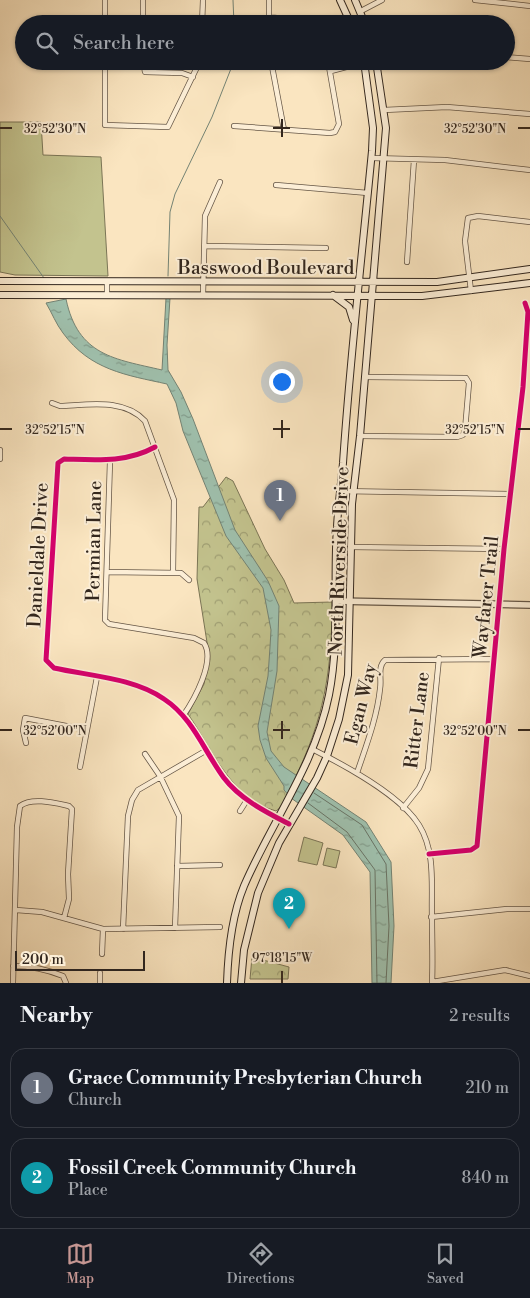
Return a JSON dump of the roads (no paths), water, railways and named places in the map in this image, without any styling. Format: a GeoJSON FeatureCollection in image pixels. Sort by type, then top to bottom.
{"type":"FeatureCollection","features":[{"type":"Feature","properties":{"kind":"main road"},"geometry":{"type":"LineString","coordinates":[[340,0],[347,15]]}},
{"type":"Feature","properties":{"kind":"main road"},"geometry":{"type":"LineString","coordinates":[[355,0],[362,15]]}},
{"type":"Feature","properties":{"kind":"main road","name":"North Riverside Drive"},"geometry":{"type":"LineString","coordinates":[[226,983],[231,947],[244,888],[262,846],[279,818],[314,750],[332,677],[337,526],[354,324],[372,158],[373,128],[366,70]]}},
{"type":"Feature","properties":{"kind":"main road","name":"North Riverside Drive"},"geometry":{"type":"LineString","coordinates":[[242,983],[244,950],[252,913],[272,859],[289,824],[317,778],[327,756],[339,719],[348,675],[353,492],[360,436],[384,158],[384,110],[377,70]]}},
{"type":"Feature","properties":{"kind":"main road","name":"Basswood Boulevard"},"geometry":{"type":"LineString","coordinates":[[0,281],[437,282],[530,269]]}},
{"type":"Feature","properties":{"kind":"main road","name":"Basswood Boulevard"},"geometry":{"type":"LineString","coordinates":[[0,295],[372,294],[422,296],[530,283]]}},
{"type":"Feature","properties":{"kind":"main road"},"geometry":{"type":"LineString","coordinates":[[333,295],[348,307],[354,324]]}},
{"type":"Feature","properties":{"kind":"street"},"geometry":{"type":"LineString","coordinates":[[105,0],[105,15]]}},
{"type":"Feature","properties":{"kind":"street"},"geometry":{"type":"LineString","coordinates":[[143,0],[143,15]]}},
{"type":"Feature","properties":{"kind":"street"},"geometry":{"type":"LineString","coordinates":[[202,15],[203,0]]}},
{"type":"Feature","properties":{"kind":"street"},"geometry":{"type":"LineString","coordinates":[[269,0],[269,15]]}},
{"type":"Feature","properties":{"kind":"street"},"geometry":{"type":"LineString","coordinates":[[360,11],[382,0]]}},
{"type":"Feature","properties":{"kind":"street"},"geometry":{"type":"LineString","coordinates":[[476,0],[530,6]]}},
{"type":"Feature","properties":{"kind":"street"},"geometry":{"type":"LineString","coordinates":[[515,58],[530,59]]}},
{"type":"Feature","properties":{"kind":"street"},"geometry":{"type":"LineString","coordinates":[[105,70],[105,125],[170,126],[196,70]]}},
{"type":"Feature","properties":{"kind":"street"},"geometry":{"type":"LineString","coordinates":[[145,70],[146,72],[182,73],[193,77]]}},
{"type":"Feature","properties":{"kind":"street"},"geometry":{"type":"LineString","coordinates":[[273,70],[284,130]]}},
{"type":"Feature","properties":{"kind":"street"},"geometry":{"type":"LineString","coordinates":[[234,126],[330,133],[337,130],[339,124],[331,71],[335,70]]}},
{"type":"Feature","properties":{"kind":"street"},"geometry":{"type":"LineString","coordinates":[[384,110],[446,107],[530,114]]}},
{"type":"Feature","properties":{"kind":"street"},"geometry":{"type":"LineString","coordinates":[[372,158],[445,160],[530,170]]}},
{"type":"Feature","properties":{"kind":"street"},"geometry":{"type":"LineString","coordinates":[[407,262],[414,160]]}},
{"type":"Feature","properties":{"kind":"street"},"geometry":{"type":"LineString","coordinates":[[202,295],[206,246],[205,216],[220,182]]}},
{"type":"Feature","properties":{"kind":"street"},"geometry":{"type":"LineString","coordinates":[[276,185],[368,193]]}},
{"type":"Feature","properties":{"kind":"street"},"geometry":{"type":"LineString","coordinates":[[471,291],[466,241],[468,218],[478,216],[530,222]]}},
{"type":"Feature","properties":{"kind":"street"},"geometry":{"type":"LineString","coordinates":[[206,246],[326,248]]}},
{"type":"Feature","properties":{"kind":"street"},"geometry":{"type":"LineString","coordinates":[[107,282],[107,294]]}},
{"type":"Feature","properties":{"kind":"street","name":"Wayfarer Trail"},"geometry":{"type":"LineString","coordinates":[[430,854],[471,850],[477,846],[504,549],[523,387],[528,312],[526,303]]}},
{"type":"Feature","properties":{"kind":"street"},"geometry":{"type":"LineString","coordinates":[[360,436],[457,437],[463,435],[465,430],[468,383],[466,378],[364,377]]}},
{"type":"Feature","properties":{"kind":"street"},"geometry":{"type":"LineString","coordinates":[[523,387],[530,388]]}},
{"type":"Feature","properties":{"kind":"street"},"geometry":{"type":"LineString","coordinates":[[52,403],[60,406],[106,405],[129,408],[145,421],[174,505],[173,573]]}},
{"type":"Feature","properties":{"kind":"street","name":"Danieldale Drive"},"geometry":{"type":"LineString","coordinates":[[97,677],[54,668],[46,660],[56,468],[58,463],[64,459],[110,461],[131,458],[155,447]]}},
{"type":"Feature","properties":{"kind":"street"},"geometry":{"type":"LineString","coordinates":[[0,450],[0,459]]}},
{"type":"Feature","properties":{"kind":"street","name":"Permian Lane"},"geometry":{"type":"LineString","coordinates":[[110,461],[107,623],[202,640],[206,645],[206,664],[195,698],[183,716]]}},
{"type":"Feature","properties":{"kind":"street"},"geometry":{"type":"LineString","coordinates":[[340,491],[510,494]]}},
{"type":"Feature","properties":{"kind":"street"},"geometry":{"type":"LineString","coordinates":[[350,547],[504,549]]}},
{"type":"Feature","properties":{"kind":"street"},"geometry":{"type":"LineString","coordinates":[[107,572],[184,574],[190,580]]}},
{"type":"Feature","properties":{"kind":"street"},"geometry":{"type":"LineString","coordinates":[[336,601],[530,605]]}},
{"type":"Feature","properties":{"kind":"street","name":"Egan Way"},"geometry":{"type":"LineString","coordinates":[[357,773],[375,717],[382,663],[392,658],[493,659]]}},
{"type":"Feature","properties":{"kind":"street","name":"Ritter Lane"},"geometry":{"type":"LineString","coordinates":[[403,808],[419,788],[428,769],[438,658]]}},
{"type":"Feature","properties":{"kind":"street"},"geometry":{"type":"LineString","coordinates":[[80,767],[97,677],[150,690],[170,703],[183,716],[225,779],[247,800],[289,824]]}},
{"type":"Feature","properties":{"kind":"street"},"geometry":{"type":"LineString","coordinates":[[26,743],[23,730],[25,718],[87,730]]}},
{"type":"Feature","properties":{"kind":"street"},"geometry":{"type":"LineString","coordinates":[[123,930],[129,806],[138,790],[207,750]]}},
{"type":"Feature","properties":{"kind":"street"},"geometry":{"type":"LineString","coordinates":[[314,750],[357,773],[403,808],[418,823],[430,854],[432,983],[505,970],[530,976]]}},
{"type":"Feature","properties":{"kind":"street"},"geometry":{"type":"LineString","coordinates":[[145,754],[160,776],[179,816],[175,928]]}},
{"type":"Feature","properties":{"kind":"street"},"geometry":{"type":"LineString","coordinates":[[240,811],[247,800]]}},
{"type":"Feature","properties":{"kind":"street"},"geometry":{"type":"LineString","coordinates":[[13,983],[17,827],[20,806],[26,801],[50,802],[70,807],[69,899],[64,918]]}},
{"type":"Feature","properties":{"kind":"street"},"geometry":{"type":"LineString","coordinates":[[177,866],[220,865]]}},
{"type":"Feature","properties":{"kind":"street"},"geometry":{"type":"LineString","coordinates":[[432,916],[499,909],[530,909]]}},
{"type":"Feature","properties":{"kind":"street"},"geometry":{"type":"LineString","coordinates":[[16,910],[42,912],[103,929],[220,927]]}},
{"type":"Feature","properties":{"kind":"street"},"geometry":{"type":"LineString","coordinates":[[102,954],[103,929]]}},
{"type":"Feature","properties":{"kind":"street"},"geometry":{"type":"LineString","coordinates":[[13,966],[30,966],[47,970],[63,976],[66,983]]}},
{"type":"Feature","properties":{"kind":"street"},"geometry":{"type":"LineString","coordinates":[[100,973],[100,983]]}},
{"type":"Feature","properties":{"kind":"water"},"geometry":{"type":"Polygon","coordinates":[[[166,298],[170,298],[167,345],[168,370],[181,392],[193,419],[235,530],[268,581],[279,606],[277,671],[267,732],[271,751],[284,767],[366,822],[391,862],[394,926],[391,983],[372,983],[370,872],[343,835],[291,798],[284,790],[284,786],[266,758],[258,726],[268,676],[271,630],[263,588],[226,536],[183,431],[176,403],[167,384],[123,374],[97,363],[85,355],[63,333],[46,303],[66,299],[79,333],[89,344],[101,352],[114,358],[162,370],[166,298]]]}},
{"type":"Feature","properties":{"kind":"waterway"},"geometry":{"type":"LineString","coordinates":[[233,0],[234,15]]}},
{"type":"Feature","properties":{"kind":"waterway"},"geometry":{"type":"LineString","coordinates":[[168,276],[170,212],[175,194],[212,117],[230,70]]}},
{"type":"Feature","properties":{"kind":"waterway"},"geometry":{"type":"LineString","coordinates":[[0,216],[44,278]]}},
{"type":"Feature","properties":{"kind":"place","name":"Grace Community Presbyterian Church"},"geometry":{"type":"Point","coordinates":[280,521]}},
{"type":"Feature","properties":{"kind":"place","name":"Fossil Creek Community Church"},"geometry":{"type":"Point","coordinates":[289,929]}}]}
